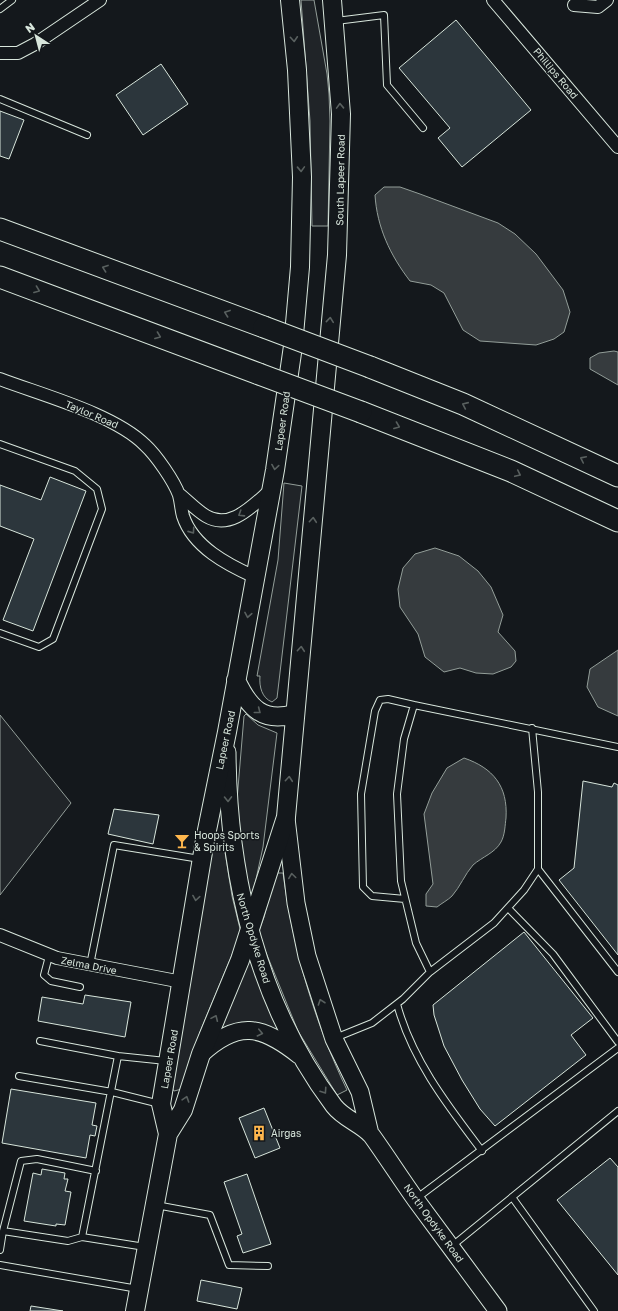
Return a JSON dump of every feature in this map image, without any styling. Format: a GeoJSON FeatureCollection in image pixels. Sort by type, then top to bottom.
{"type":"FeatureCollection","features":[{"type":"Feature","properties":{"kind":"highway"},"geometry":{"type":"LineString","coordinates":[[0,229],[370,367],[463,404],[618,476]]}},
{"type":"Feature","properties":{"kind":"highway"},"geometry":{"type":"LineString","coordinates":[[0,277],[361,412],[511,471],[618,521]]}},
{"type":"Feature","properties":{"kind":"main road","name":"Lapeer Road"},"geometry":{"type":"LineString","coordinates":[[168,1134],[161,1104],[202,859],[227,732],[271,490],[293,346],[300,267],[302,176],[297,70],[290,0]]}},
{"type":"Feature","properties":{"kind":"main road","name":"South Lapeer Road"},"geometry":{"type":"LineString","coordinates":[[326,359],[337,255],[341,146],[339,82],[332,0]]}},
{"type":"Feature","properties":{"kind":"main road","name":"Lapeer Road"},"geometry":{"type":"LineString","coordinates":[[135,1311],[168,1134],[183,1110],[200,1054],[251,930],[269,865],[286,818],[326,359]]}},
{"type":"Feature","properties":{"kind":"main road"},"geometry":{"type":"LineString","coordinates":[[236,680],[249,702],[266,716],[285,717],[294,714]]}},
{"type":"Feature","properties":{"kind":"main road","name":"North Opdyke Road"},"geometry":{"type":"LineString","coordinates":[[227,732],[228,808],[239,887],[264,975],[280,1013],[302,1058],[336,1108],[370,1134],[498,1311]]}},
{"type":"Feature","properties":{"kind":"main road","name":"North Opdyke Road"},"geometry":{"type":"LineString","coordinates":[[286,818],[300,928],[312,978],[334,1039],[360,1092],[370,1134]]}},
{"type":"Feature","properties":{"kind":"main road"},"geometry":{"type":"LineString","coordinates":[[200,1054],[223,1037],[236,1032],[249,1030],[274,1036],[302,1058]]}},
{"type":"Feature","properties":{"kind":"street"},"geometry":{"type":"LineString","coordinates":[[0,53],[18,53],[24,50],[100,0]]}},
{"type":"Feature","properties":{"kind":"street","name":"Phillips Road"},"geometry":{"type":"LineString","coordinates":[[493,0],[618,147]]}},
{"type":"Feature","properties":{"kind":"street"},"geometry":{"type":"LineString","coordinates":[[574,5],[598,7],[607,0]]}},
{"type":"Feature","properties":{"kind":"street","name":"Taylor Road"},"geometry":{"type":"LineString","coordinates":[[0,379],[94,414],[124,428],[150,450],[179,494],[207,517],[225,520],[238,517],[271,490]]}},
{"type":"Feature","properties":{"kind":"street","name":"Taylor Road"},"geometry":{"type":"LineString","coordinates":[[179,494],[183,516],[189,528],[202,544],[229,564],[255,577]]}},
{"type":"Feature","properties":{"kind":"street","name":"Zelma Drive"},"geometry":{"type":"LineString","coordinates":[[0,935],[49,956],[182,982]]}},
{"type":"Feature","properties":{"kind":"lane"},"geometry":{"type":"LineString","coordinates":[[0,9],[12,0]]}},
{"type":"Feature","properties":{"kind":"lane"},"geometry":{"type":"LineString","coordinates":[[334,21],[384,15],[387,85],[424,128]]}},
{"type":"Feature","properties":{"kind":"lane"},"geometry":{"type":"LineString","coordinates":[[0,99],[87,135]]}},
{"type":"Feature","properties":{"kind":"lane"},"geometry":{"type":"LineString","coordinates":[[0,444],[75,471],[97,489],[102,509],[53,639],[39,647],[0,633]]}},
{"type":"Feature","properties":{"kind":"lane"},"geometry":{"type":"LineString","coordinates":[[405,899],[372,896],[363,887],[361,794],[375,711],[380,700],[388,699],[618,747]]}},
{"type":"Feature","properties":{"kind":"lane"},"geometry":{"type":"LineString","coordinates":[[414,705],[404,739],[397,794],[401,881],[416,943],[430,972]]}},
{"type":"Feature","properties":{"kind":"lane"},"geometry":{"type":"LineString","coordinates":[[334,1039],[372,1023],[397,1004],[430,972],[494,923],[524,890],[538,869],[538,792],[532,728]]}},
{"type":"Feature","properties":{"kind":"lane"},"geometry":{"type":"LineString","coordinates":[[90,965],[114,845],[202,859]]}},
{"type":"Feature","properties":{"kind":"lane"},"geometry":{"type":"LineString","coordinates":[[538,869],[618,972]]}},
{"type":"Feature","properties":{"kind":"lane"},"geometry":{"type":"LineString","coordinates":[[508,908],[552,954],[618,1042]]}},
{"type":"Feature","properties":{"kind":"lane"},"geometry":{"type":"LineString","coordinates":[[49,956],[44,975],[51,982],[80,987]]}},
{"type":"Feature","properties":{"kind":"lane"},"geometry":{"type":"LineString","coordinates":[[397,1004],[401,1020],[424,1068],[446,1102],[482,1151]]}},
{"type":"Feature","properties":{"kind":"lane"},"geometry":{"type":"LineString","coordinates":[[40,1041],[118,1056],[169,1062]]}},
{"type":"Feature","properties":{"kind":"lane"},"geometry":{"type":"LineString","coordinates":[[416,1199],[618,1048]]}},
{"type":"Feature","properties":{"kind":"lane"},"geometry":{"type":"LineString","coordinates":[[82,1237],[118,1056]]}},
{"type":"Feature","properties":{"kind":"lane"},"geometry":{"type":"LineString","coordinates":[[19,1076],[112,1092],[161,1104]]}},
{"type":"Feature","properties":{"kind":"lane"},"geometry":{"type":"LineString","coordinates":[[451,1247],[618,1111]]}},
{"type":"Feature","properties":{"kind":"lane"},"geometry":{"type":"LineString","coordinates":[[0,1250],[3,1231],[21,1161],[37,1159],[96,1171]]}},
{"type":"Feature","properties":{"kind":"lane"},"geometry":{"type":"LineString","coordinates":[[512,1197],[594,1311]]}},
{"type":"Feature","properties":{"kind":"lane"},"geometry":{"type":"LineString","coordinates":[[154,1204],[210,1215],[229,1264],[268,1266]]}},
{"type":"Feature","properties":{"kind":"lane"},"geometry":{"type":"LineString","coordinates":[[3,1231],[68,1241],[82,1237],[146,1248]]}},
{"type":"Feature","properties":{"kind":"lane"},"geometry":{"type":"LineString","coordinates":[[0,1265],[139,1289]]}},
{"type":"Feature","properties":{"kind":"shaded area"},"geometry":{"type":"Polygon","coordinates":[[[301,0],[314,0],[327,74],[330,121],[328,226],[312,226],[310,121],[301,0]]]}},
{"type":"Feature","properties":{"kind":"shaded area"},"geometry":{"type":"Polygon","coordinates":[[[384,187],[400,187],[420,194],[498,223],[515,234],[536,254],[563,290],[570,312],[564,332],[554,339],[536,345],[480,341],[463,330],[444,293],[431,285],[410,281],[396,261],[386,240],[378,218],[376,207],[375,195],[384,187]]]}},
{"type":"Feature","properties":{"kind":"shaded area"},"geometry":{"type":"Polygon","coordinates":[[[614,351],[618,352],[618,385],[590,369],[590,358],[599,353],[614,351]]]}},
{"type":"Feature","properties":{"kind":"shaded area"},"geometry":{"type":"Polygon","coordinates":[[[284,483],[302,486],[277,698],[272,702],[266,698],[262,692],[260,676],[257,676],[278,560],[284,483]]]}},
{"type":"Feature","properties":{"kind":"shaded area"},"geometry":{"type":"Polygon","coordinates":[[[435,548],[459,556],[478,571],[491,587],[503,615],[498,632],[515,651],[516,661],[511,667],[493,674],[476,673],[460,668],[444,672],[425,657],[418,634],[400,607],[398,589],[403,568],[415,554],[435,548]]]}},
{"type":"Feature","properties":{"kind":"shaded area"},"geometry":{"type":"Polygon","coordinates":[[[618,650],[618,716],[598,707],[587,687],[590,669],[618,650]]]}},
{"type":"Feature","properties":{"kind":"shaded area"},"geometry":{"type":"Polygon","coordinates":[[[246,714],[258,725],[277,733],[263,847],[253,893],[250,894],[242,861],[237,800],[244,716],[246,714]]]}},
{"type":"Feature","properties":{"kind":"shaded area"},"geometry":{"type":"Polygon","coordinates":[[[0,715],[71,803],[0,895],[0,715]]]}},
{"type":"Feature","properties":{"kind":"shaded area"},"geometry":{"type":"Polygon","coordinates":[[[464,758],[483,767],[497,780],[504,797],[506,807],[505,830],[498,846],[473,865],[450,897],[437,907],[426,906],[426,894],[433,884],[424,814],[432,793],[447,768],[464,758]]]}},
{"type":"Feature","properties":{"kind":"shaded area"},"geometry":{"type":"Polygon","coordinates":[[[219,845],[223,847],[225,852],[232,896],[241,933],[200,1032],[182,1089],[174,1091],[172,1088],[210,851],[219,845]]]}},
{"type":"Feature","properties":{"kind":"shaded area"},"geometry":{"type":"Polygon","coordinates":[[[275,873],[283,873],[287,901],[306,984],[324,1038],[347,1090],[337,1095],[298,1031],[258,933],[264,917],[275,873]]]}},
{"type":"Feature","properties":{"kind":"shaded area"},"geometry":{"type":"Polygon","coordinates":[[[250,959],[280,1032],[220,1031],[250,959]]]}},
{"type":"Feature","properties":{"kind":"building"},"geometry":{"type":"Polygon","coordinates":[[[456,20],[531,110],[462,167],[438,138],[450,128],[399,68],[456,20]]]}},
{"type":"Feature","properties":{"kind":"building"},"geometry":{"type":"Polygon","coordinates":[[[161,64],[188,104],[143,135],[116,95],[161,64]]]}},
{"type":"Feature","properties":{"kind":"building"},"geometry":{"type":"Polygon","coordinates":[[[0,111],[24,120],[9,159],[0,156],[0,111]]]}},
{"type":"Feature","properties":{"kind":"building"},"geometry":{"type":"Polygon","coordinates":[[[50,477],[86,491],[33,631],[3,620],[34,539],[0,526],[0,485],[41,500],[50,477]]]}},
{"type":"Feature","properties":{"kind":"building"},"geometry":{"type":"Polygon","coordinates":[[[583,781],[612,787],[614,783],[618,785],[618,955],[559,880],[574,868],[583,781]]]}},
{"type":"Feature","properties":{"kind":"building"},"geometry":{"type":"Polygon","coordinates":[[[114,809],[159,815],[153,844],[108,834],[114,809]]]}},
{"type":"Feature","properties":{"kind":"building"},"geometry":{"type":"Polygon","coordinates":[[[524,932],[593,1018],[571,1035],[586,1055],[495,1126],[480,1109],[462,1080],[444,1046],[434,1015],[433,1005],[524,932]]]}},
{"type":"Feature","properties":{"kind":"building"},"geometry":{"type":"Polygon","coordinates":[[[85,995],[131,1002],[125,1037],[38,1021],[42,997],[83,1004],[85,995]]]}},
{"type":"Feature","properties":{"kind":"building"},"geometry":{"type":"Polygon","coordinates":[[[11,1089],[96,1103],[92,1125],[97,1126],[95,1136],[90,1135],[86,1158],[2,1143],[11,1089]]]}},
{"type":"Feature","properties":{"kind":"building","name":"Airgas"},"geometry":{"type":"Polygon","coordinates":[[[264,1108],[280,1148],[255,1158],[239,1118],[264,1108]]]}},
{"type":"Feature","properties":{"kind":"building"},"geometry":{"type":"Polygon","coordinates":[[[610,1158],[618,1167],[618,1275],[557,1200],[610,1158]]]}},
{"type":"Feature","properties":{"kind":"building"},"geometry":{"type":"Polygon","coordinates":[[[42,1169],[65,1173],[64,1179],[68,1179],[65,1191],[71,1192],[65,1225],[56,1224],[56,1226],[24,1221],[33,1173],[41,1175],[42,1169]]]}},
{"type":"Feature","properties":{"kind":"building"},"geometry":{"type":"Polygon","coordinates":[[[247,1174],[271,1244],[243,1253],[237,1236],[242,1234],[224,1182],[247,1174]]]}},
{"type":"Feature","properties":{"kind":"building"},"geometry":{"type":"Polygon","coordinates":[[[201,1280],[242,1288],[237,1309],[197,1301],[201,1280]]]}},
{"type":"Feature","properties":{"kind":"building"},"geometry":{"type":"Polygon","coordinates":[[[31,1306],[63,1311],[30,1311],[31,1306]]]}},
{"type":"Feature","properties":{"kind":"place","name":"Hoops Sports & Spirits"},"geometry":{"type":"Point","coordinates":[182,841]}},
{"type":"Feature","properties":{"kind":"place","name":"Airgas"},"geometry":{"type":"Point","coordinates":[259,1133]}}]}
